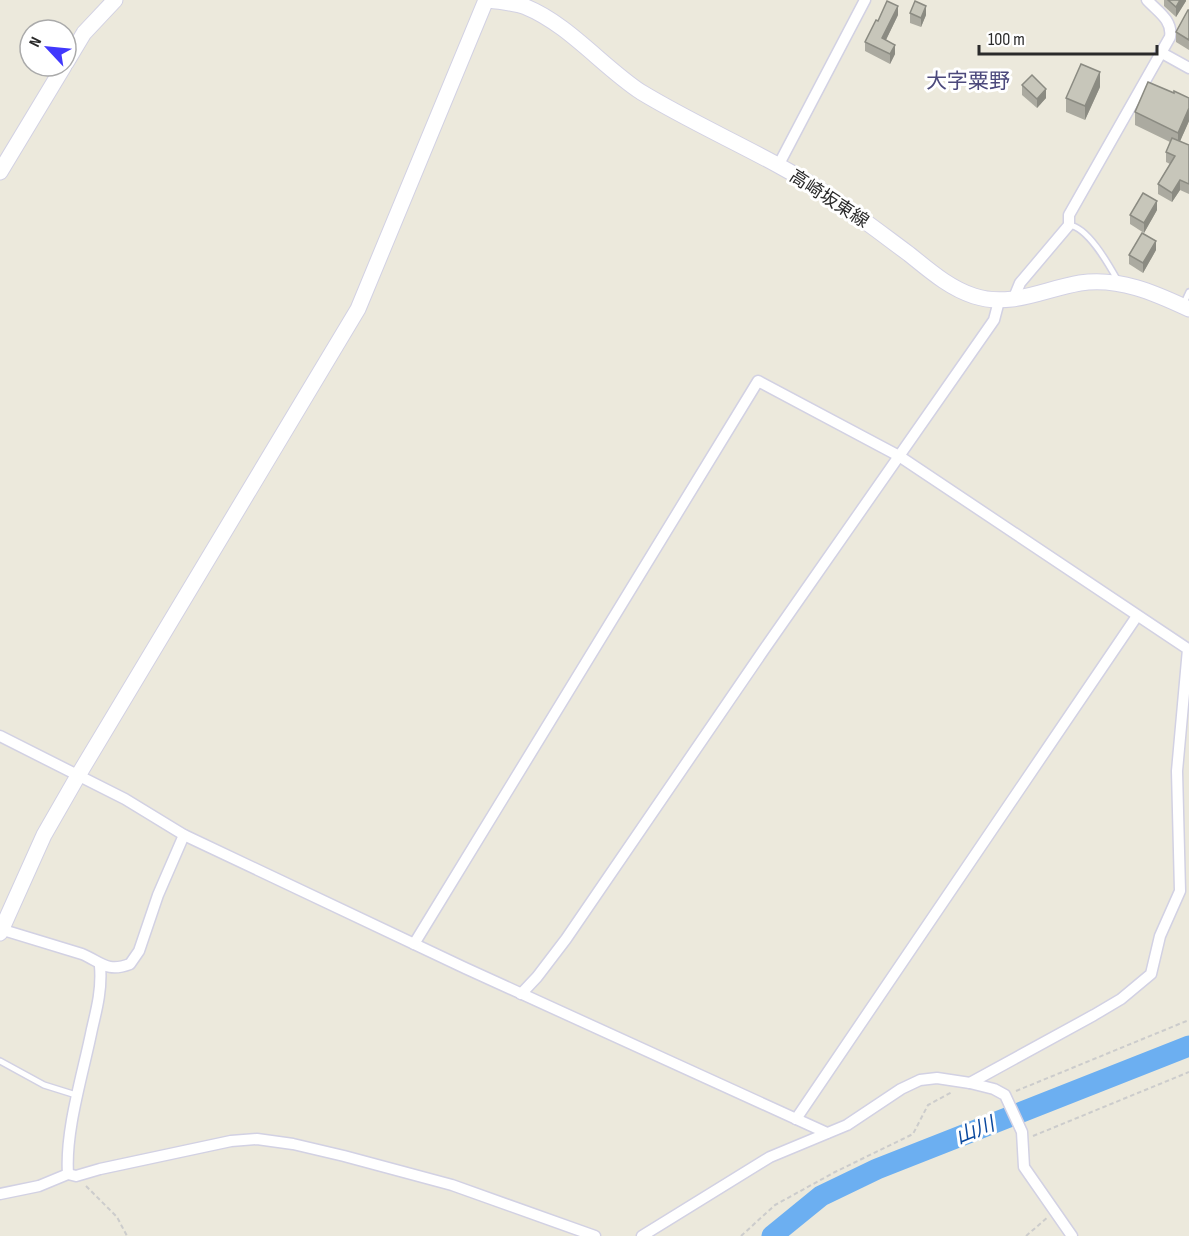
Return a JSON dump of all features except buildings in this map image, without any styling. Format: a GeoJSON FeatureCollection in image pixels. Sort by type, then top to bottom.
{"type":"FeatureCollection","features":[{"type":"Feature","properties":{"kind":"street"},"geometry":{"type":"LineString","coordinates":[[78,43],[84,33],[115,0]]}},
{"type":"Feature","properties":{"kind":"street"},"geometry":{"type":"LineString","coordinates":[[72,1175],[67,1161],[70,1135],[100,992],[100,966],[93,959],[82,954],[1,931],[44,836],[79,774],[354,316],[488,0]]}},
{"type":"Feature","properties":{"kind":"street","name":"高崎坂東線"},"geometry":{"type":"LineString","coordinates":[[488,0],[527,3],[641,92],[778,166],[853,212],[948,284],[972,295],[1006,300],[1083,283],[1120,284],[1187,303]]}},
{"type":"Feature","properties":{"kind":"street"},"geometry":{"type":"LineString","coordinates":[[778,166],[865,0]]}},
{"type":"Feature","properties":{"kind":"street"},"geometry":{"type":"LineString","coordinates":[[521,994],[566,939],[1006,300],[1069,225],[1068,215],[1119,122],[1170,37],[1169,22],[1147,0]]}},
{"type":"Feature","properties":{"kind":"street"},"geometry":{"type":"LineString","coordinates":[[1162,53],[1189,68]]}},
{"type":"Feature","properties":{"kind":"street"},"geometry":{"type":"LineString","coordinates":[[0,172],[57,78]]}},
{"type":"Feature","properties":{"kind":"street"},"geometry":{"type":"LineString","coordinates":[[414,944],[758,381],[899,456],[1137,616],[1189,647],[1176,771],[1180,891],[1160,936],[1151,974],[1121,999],[970,1083]]}},
{"type":"Feature","properties":{"kind":"street"},"geometry":{"type":"LineString","coordinates":[[796,1119],[1137,616]]}},
{"type":"Feature","properties":{"kind":"street"},"geometry":{"type":"LineString","coordinates":[[0,736],[79,774],[184,835],[521,994],[827,1133]]}},
{"type":"Feature","properties":{"kind":"street"},"geometry":{"type":"LineString","coordinates":[[100,966],[124,966],[134,960],[140,951],[167,873],[184,835]]}},
{"type":"Feature","properties":{"kind":"street"},"geometry":{"type":"LineString","coordinates":[[642,1236],[770,1156],[847,1125],[901,1089],[920,1080],[948,1078],[994,1089],[1005,1095],[1023,1136],[1024,1167],[1072,1236]]}},
{"type":"Feature","properties":{"kind":"street"},"geometry":{"type":"LineString","coordinates":[[0,1194],[100,1169],[231,1141],[257,1139],[344,1155],[452,1185],[595,1236]]}},
{"type":"Feature","properties":{"kind":"lane"},"geometry":{"type":"LineString","coordinates":[[1069,225],[1079,229],[1104,256],[1120,284]]}},
{"type":"Feature","properties":{"kind":"lane"},"geometry":{"type":"LineString","coordinates":[[0,1061],[44,1085],[78,1096]]}},
{"type":"Feature","properties":{"kind":"path"},"geometry":{"type":"LineString","coordinates":[[1005,1095],[1189,1020]]}},
{"type":"Feature","properties":{"kind":"path"},"geometry":{"type":"LineString","coordinates":[[1023,1136],[1189,1072]]}},
{"type":"Feature","properties":{"kind":"path"},"geometry":{"type":"LineString","coordinates":[[741,1236],[775,1205],[913,1134],[928,1105],[970,1083]]}},
{"type":"Feature","properties":{"kind":"path"},"geometry":{"type":"LineString","coordinates":[[72,1175],[117,1217],[128,1236]]}},
{"type":"Feature","properties":{"kind":"path"},"geometry":{"type":"LineString","coordinates":[[1026,1236],[1054,1211]]}},
{"type":"Feature","properties":{"kind":"waterway","name":"山川"},"geometry":{"type":"LineString","coordinates":[[772,1236],[821,1196],[877,1169],[1189,1046]]}},
{"type":"Feature","properties":{"kind":"district","name":"大字粟野"},"geometry":{"type":"Point","coordinates":[968,81]}}]}
